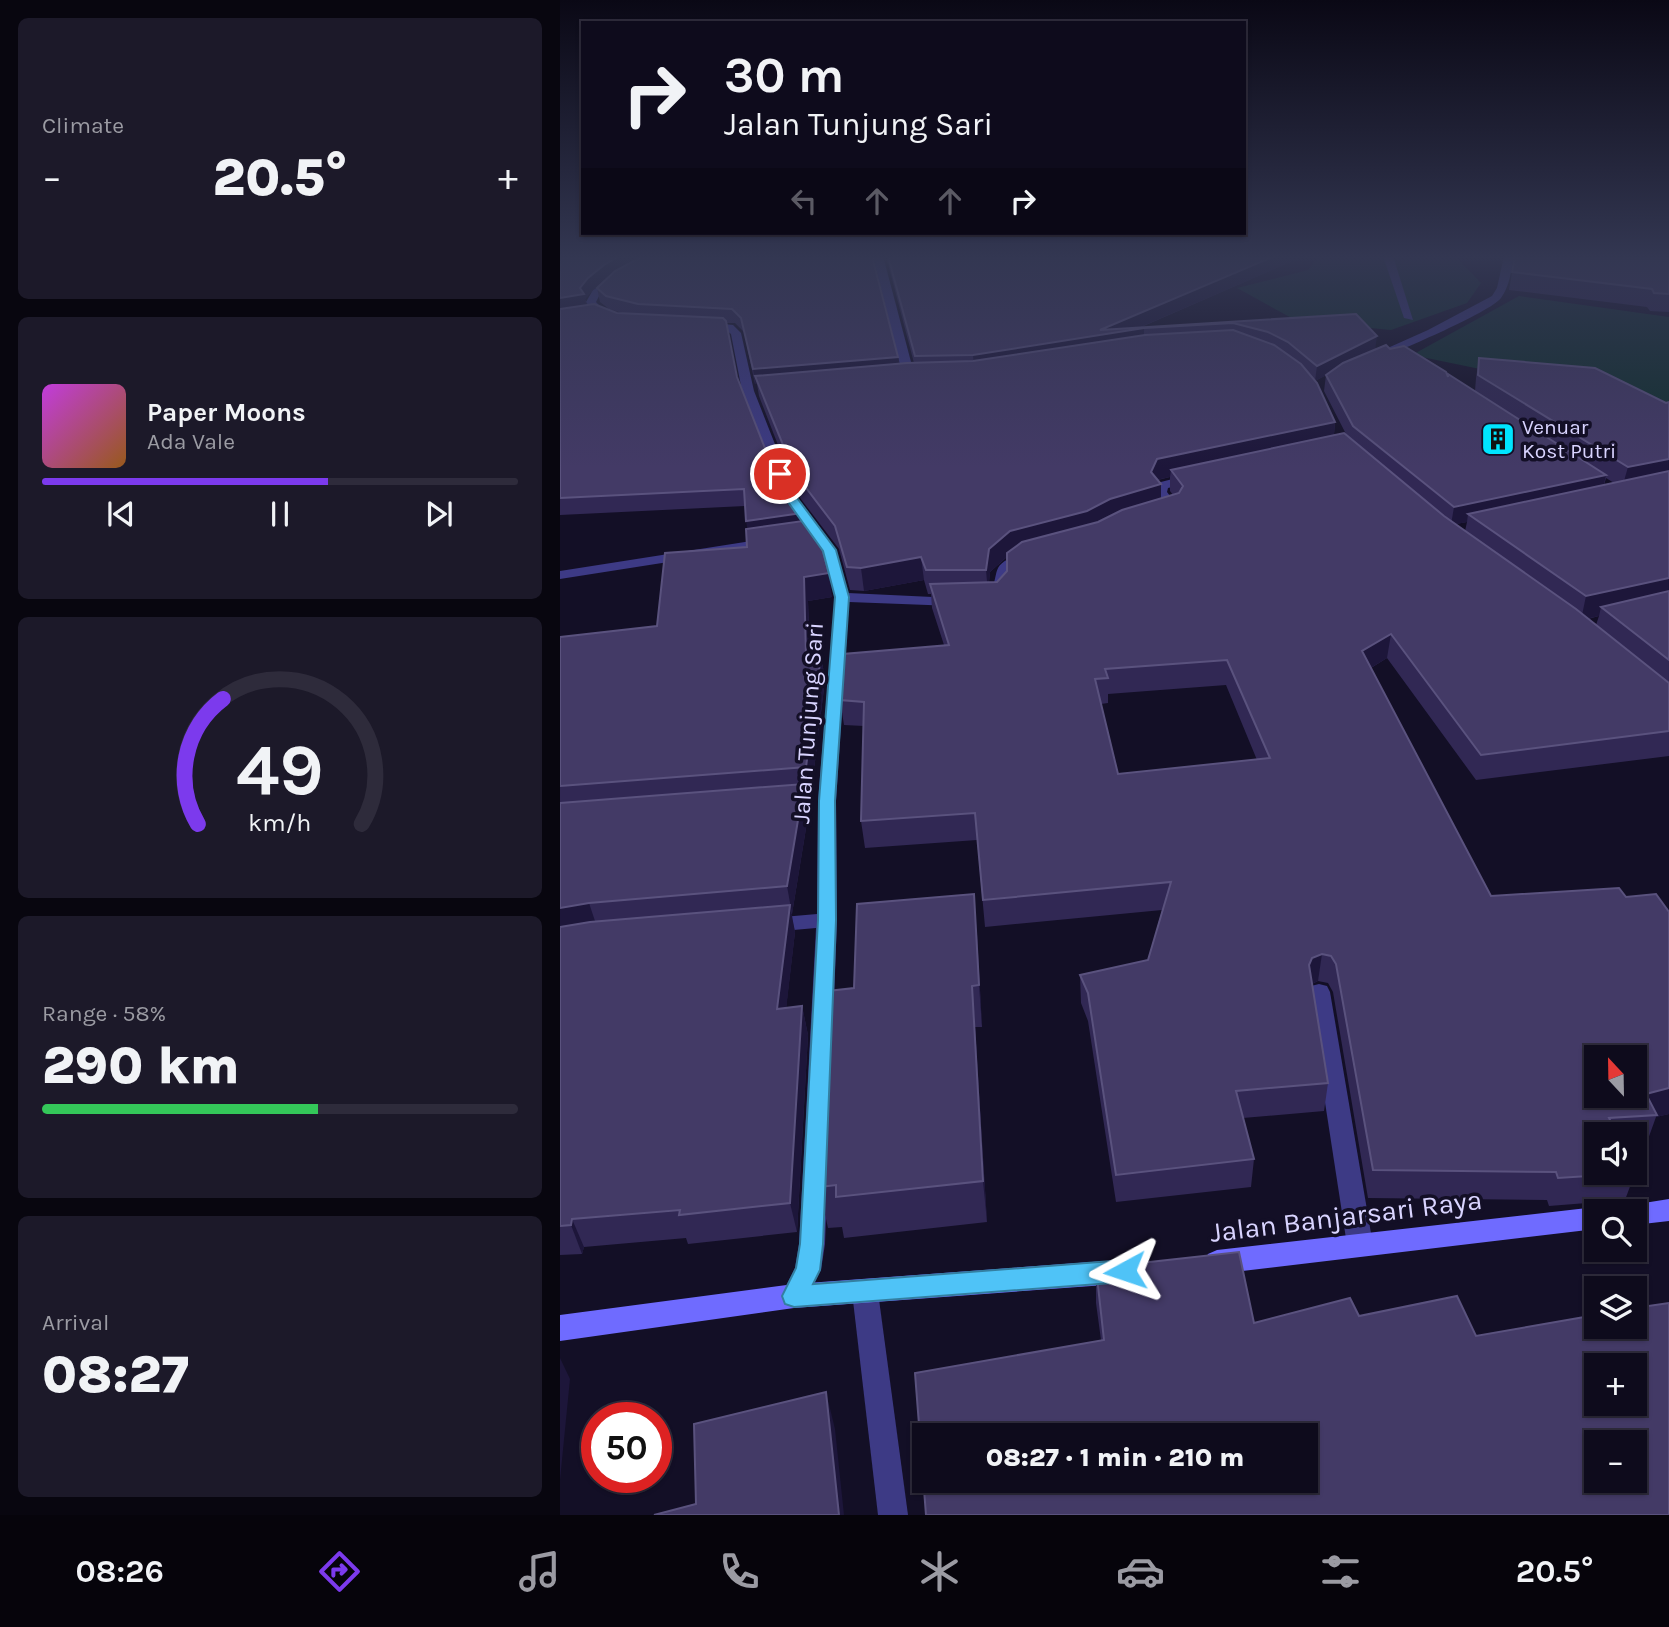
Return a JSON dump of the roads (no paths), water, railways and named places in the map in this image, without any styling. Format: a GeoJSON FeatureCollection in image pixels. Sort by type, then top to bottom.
{"type":"FeatureCollection","features":[{"type":"Feature","properties":{"kind":"main road"},"geometry":{"type":"LineString","coordinates":[[1647,1213],[1669,1210]]}},
{"type":"Feature","properties":{"kind":"main road","name":"Jalan Banjarsari Raya"},"geometry":{"type":"LineString","coordinates":[[1190,1265],[1584,1219]]}},
{"type":"Feature","properties":{"kind":"main road"},"geometry":{"type":"LineString","coordinates":[[560,1328],[794,1296],[1150,1269]]}},
{"type":"Feature","properties":{"kind":"street","name":"Jalan Tunjung Sari"},"geometry":{"type":"LineString","coordinates":[[725,327],[736,333],[805,537],[829,550],[842,597],[820,802],[827,920],[810,1262],[794,1296]]}},
{"type":"Feature","properties":{"kind":"street"},"geometry":{"type":"LineString","coordinates":[[896,327],[909,377]]}},
{"type":"Feature","properties":{"kind":"street"},"geometry":{"type":"LineString","coordinates":[[1360,364],[1442,327]]}},
{"type":"Feature","properties":{"kind":"street"},"geometry":{"type":"LineString","coordinates":[[1154,516],[1173,509],[1160,492],[1162,486],[1211,474]]}},
{"type":"Feature","properties":{"kind":"street"},"geometry":{"type":"LineString","coordinates":[[560,575],[805,537]]}},
{"type":"Feature","properties":{"kind":"street"},"geometry":{"type":"LineString","coordinates":[[842,597],[974,602],[993,600],[999,594],[999,574],[1004,567],[1017,559],[1042,552]]}},
{"type":"Feature","properties":{"kind":"street"},"geometry":{"type":"LineString","coordinates":[[746,927],[827,920]]}},
{"type":"Feature","properties":{"kind":"street"},"geometry":{"type":"LineString","coordinates":[[1319,992],[1360,1245]]}},
{"type":"Feature","properties":{"kind":"street"},"geometry":{"type":"LineString","coordinates":[[865,1292],[893,1515]]}},
{"type":"Feature","properties":{"kind":"place","name":"Venuar Kost Putri"},"geometry":{"type":"Point","coordinates":[1498,439]}}]}
